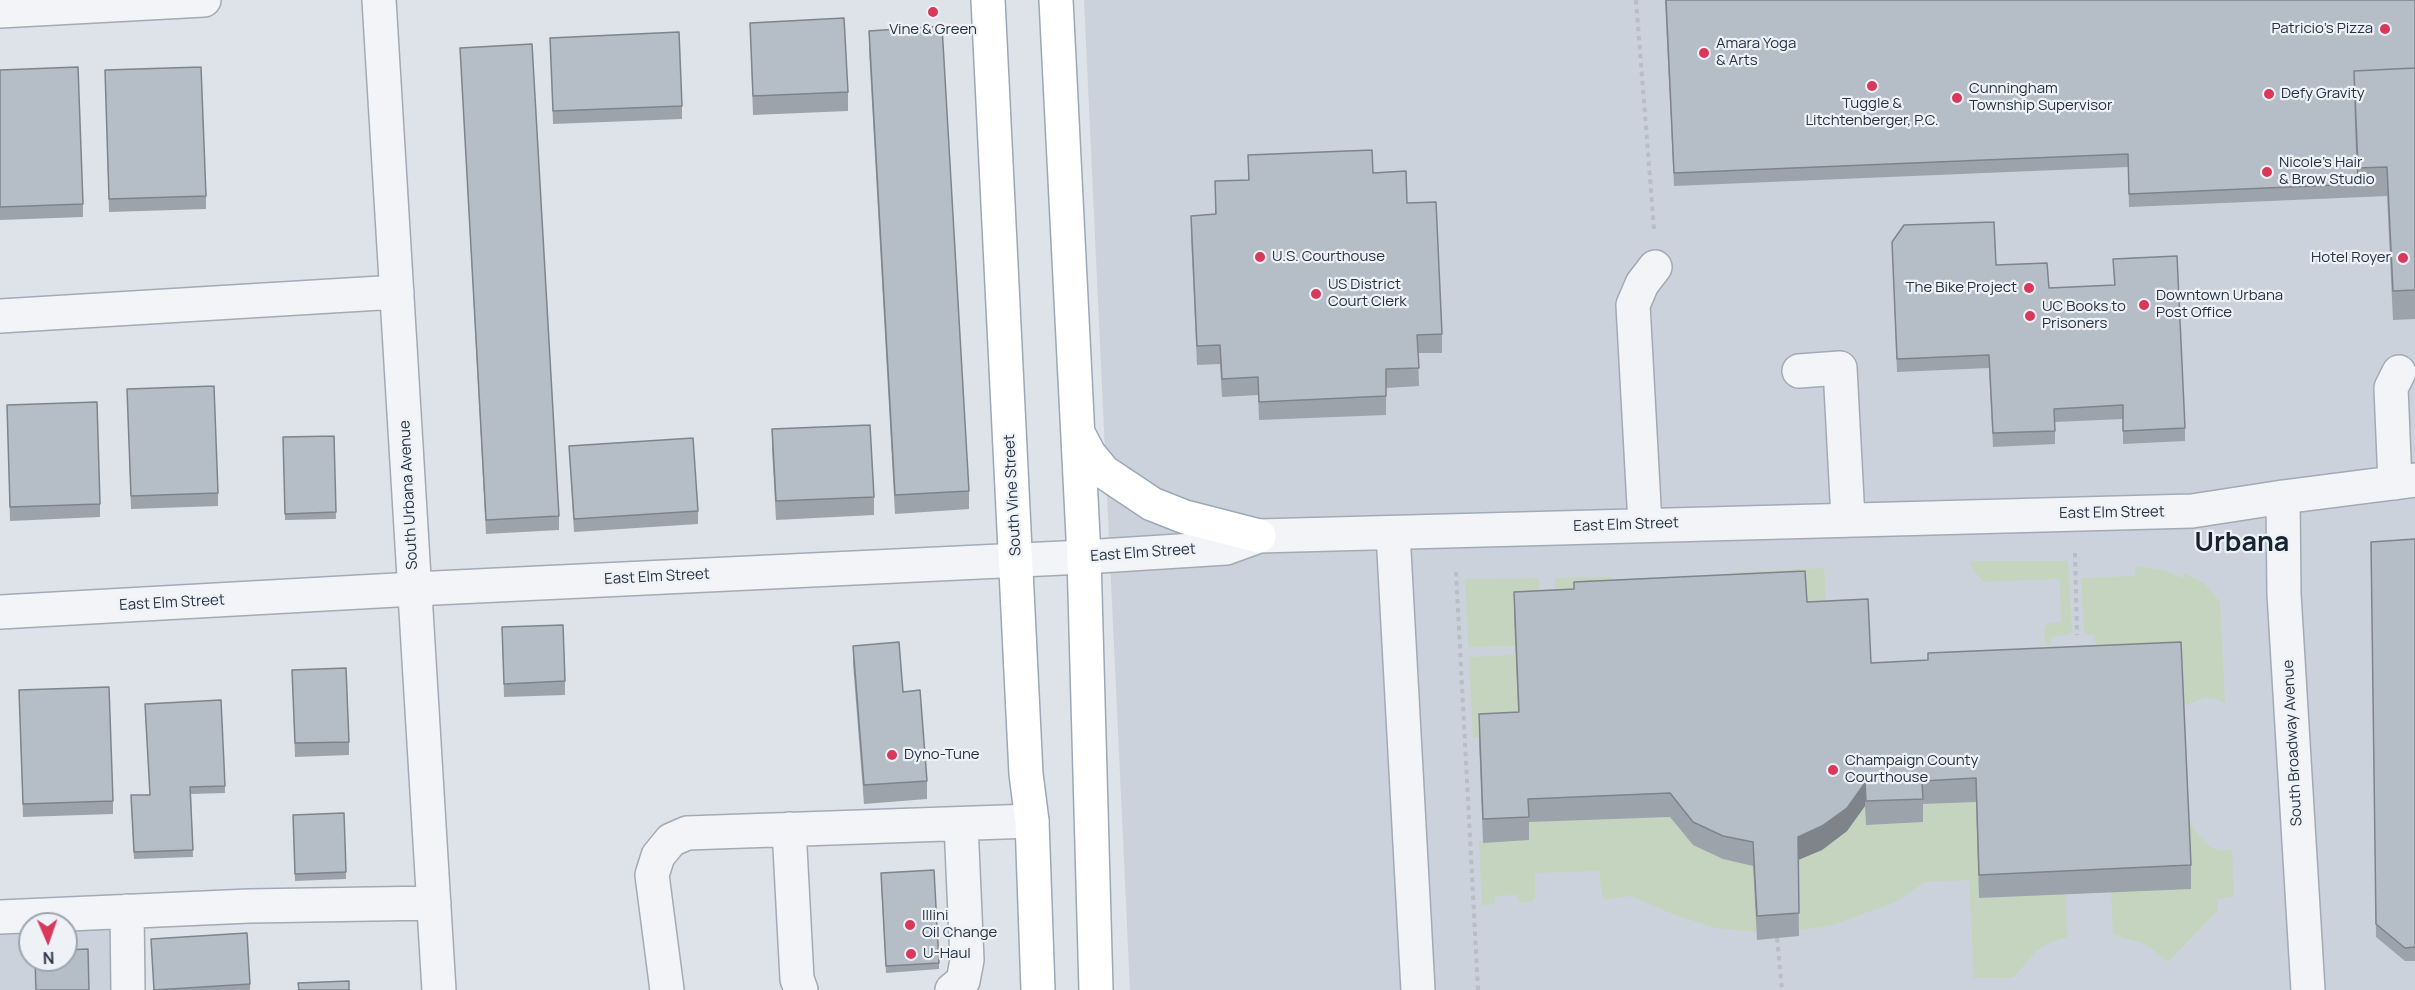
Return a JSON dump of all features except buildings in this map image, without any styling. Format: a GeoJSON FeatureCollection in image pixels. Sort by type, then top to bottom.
{"type":"FeatureCollection","features":[{"type":"Feature","properties":{"kind":"main road","name":"South Vine Street"},"geometry":{"type":"LineString","coordinates":[[987,0],[1026,774],[1032,821],[1038,990]]}},
{"type":"Feature","properties":{"kind":"main road"},"geometry":{"type":"LineString","coordinates":[[1056,0],[1083,557],[1096,990]]}},
{"type":"Feature","properties":{"kind":"main road"},"geometry":{"type":"LineString","coordinates":[[1077,431],[1089,454],[1104,472],[1152,504],[1185,517],[1259,536]]}},
{"type":"Feature","properties":{"kind":"street"},"geometry":{"type":"LineString","coordinates":[[0,11],[204,0]]}},
{"type":"Feature","properties":{"kind":"street","name":"South Urbana Avenue"},"geometry":{"type":"LineString","coordinates":[[379,0],[439,990]]}},
{"type":"Feature","properties":{"kind":"street"},"geometry":{"type":"LineString","coordinates":[[1645,524],[1633,305],[1642,284],[1655,267]]}},
{"type":"Feature","properties":{"kind":"street"},"geometry":{"type":"LineString","coordinates":[[0,316],[397,292]]}},
{"type":"Feature","properties":{"kind":"street"},"geometry":{"type":"LineString","coordinates":[[1799,370],[1840,368],[1848,519]]}},
{"type":"Feature","properties":{"kind":"street"},"geometry":{"type":"LineString","coordinates":[[2399,372],[2391,388],[2405,481]]}},
{"type":"Feature","properties":{"kind":"street","name":"East Elm Street"},"geometry":{"type":"LineString","coordinates":[[0,612],[414,589],[1017,561],[1226,548],[1259,536],[2192,511],[2283,496],[2405,481]]}},
{"type":"Feature","properties":{"kind":"street","name":"South Broadway Avenue"},"geometry":{"type":"LineString","coordinates":[[2283,496],[2284,594],[2308,990]]}},
{"type":"Feature","properties":{"kind":"street"},"geometry":{"type":"LineString","coordinates":[[1393,533],[1418,990]]}},
{"type":"Feature","properties":{"kind":"street"},"geometry":{"type":"LineString","coordinates":[[667,990],[652,875],[658,856],[671,840],[687,833],[1032,821]]}},
{"type":"Feature","properties":{"kind":"street"},"geometry":{"type":"LineString","coordinates":[[952,990],[963,981],[967,960],[961,824]]}},
{"type":"Feature","properties":{"kind":"street"},"geometry":{"type":"LineString","coordinates":[[789,829],[797,979],[801,990]]}},
{"type":"Feature","properties":{"kind":"street"},"geometry":{"type":"LineString","coordinates":[[0,917],[249,906],[434,903]]}},
{"type":"Feature","properties":{"kind":"street"},"geometry":{"type":"LineString","coordinates":[[126,911],[128,990]]}},
{"type":"Feature","properties":{"kind":"path"},"geometry":{"type":"LineString","coordinates":[[1636,0],[1655,267]]}},
{"type":"Feature","properties":{"kind":"path"},"geometry":{"type":"LineString","coordinates":[[2075,553],[2077,635]]}},
{"type":"Feature","properties":{"kind":"path"},"geometry":{"type":"LineString","coordinates":[[1456,572],[1478,990]]}},
{"type":"Feature","properties":{"kind":"path"},"geometry":{"type":"LineString","coordinates":[[1777,938],[1782,990]]}},
{"type":"Feature","properties":{"kind":"shaded area"},"geometry":{"type":"Polygon","coordinates":[[[1084,0],[2415,0],[2415,990],[1130,990],[1084,0]]]}},
{"type":"Feature","properties":{"kind":"shaded area"},"geometry":{"type":"Polygon","coordinates":[[[138,922],[140,990],[0,990],[0,929],[18,928],[18,972],[78,972],[78,925],[138,922]]]}},
{"type":"Feature","properties":{"kind":"green space"},"geometry":{"type":"Polygon","coordinates":[[[1971,561],[2068,561],[2072,631],[2070,634],[2051,637],[2050,647],[2045,644],[2044,629],[2047,624],[2061,622],[2060,579],[1984,582],[1972,569],[1971,561]]]}},
{"type":"Feature","properties":{"kind":"green space"},"geometry":{"type":"Polygon","coordinates":[[[2135,566],[2163,570],[2183,578],[2184,573],[2204,583],[2220,602],[2225,704],[2205,697],[2188,705],[2100,669],[2094,635],[2084,632],[2081,578],[2135,576],[2135,566]]]}},
{"type":"Feature","properties":{"kind":"green space"},"geometry":{"type":"Polygon","coordinates":[[[1824,568],[1826,601],[1738,598],[1737,572],[1824,568]]]}},
{"type":"Feature","properties":{"kind":"green space"},"geometry":{"type":"Polygon","coordinates":[[[1612,577],[1616,590],[1556,614],[1555,578],[1612,577]]]}},
{"type":"Feature","properties":{"kind":"green space"},"geometry":{"type":"Polygon","coordinates":[[[1539,578],[1541,614],[1515,646],[1468,647],[1465,579],[1539,578]]]}},
{"type":"Feature","properties":{"kind":"green space"},"geometry":{"type":"Polygon","coordinates":[[[1515,655],[1519,736],[1473,738],[1469,657],[1515,655]]]}},
{"type":"Feature","properties":{"kind":"green space"},"geometry":{"type":"Polygon","coordinates":[[[1976,802],[1979,898],[2066,894],[2067,937],[2036,951],[2013,978],[1974,978],[1969,880],[1925,882],[1896,902],[1829,926],[1799,930],[1798,860],[1822,850],[1865,806],[1866,825],[1923,822],[1922,804],[1976,802]]]}},
{"type":"Feature","properties":{"kind":"green space"},"geometry":{"type":"Polygon","coordinates":[[[1670,817],[1693,845],[1753,866],[1756,932],[1716,928],[1675,915],[1630,896],[1607,900],[1602,896],[1599,871],[1535,873],[1535,898],[1531,902],[1519,903],[1517,895],[1495,896],[1495,904],[1482,905],[1479,841],[1529,840],[1528,822],[1670,817]]]}},
{"type":"Feature","properties":{"kind":"green space"},"geometry":{"type":"Polygon","coordinates":[[[2188,820],[2210,847],[2222,851],[2232,849],[2234,897],[2218,899],[2218,910],[2168,962],[2147,945],[2113,934],[2111,892],[2188,820]]]}},
{"type":"Feature","properties":{"kind":"place","name":"Vine & Green"},"geometry":{"type":"Point","coordinates":[933,12]}},
{"type":"Feature","properties":{"kind":"place","name":"Patricio’s Pizza"},"geometry":{"type":"Point","coordinates":[2385,29]}},
{"type":"Feature","properties":{"kind":"place","name":"Amara Yoga & Arts"},"geometry":{"type":"Point","coordinates":[1704,53]}},
{"type":"Feature","properties":{"kind":"place","name":"Tuggle & Litchtenberger, P.C."},"geometry":{"type":"Point","coordinates":[1872,86]}},
{"type":"Feature","properties":{"kind":"place","name":"Defy Gravity"},"geometry":{"type":"Point","coordinates":[2269,94]}},
{"type":"Feature","properties":{"kind":"place","name":"Cunningham Township Supervisor"},"geometry":{"type":"Point","coordinates":[1957,98]}},
{"type":"Feature","properties":{"kind":"place","name":"Nicole’s Hair & Brow Studio"},"geometry":{"type":"Point","coordinates":[2267,172]}},
{"type":"Feature","properties":{"kind":"place","name":"U.S. Courthouse"},"geometry":{"type":"Point","coordinates":[1260,257]}},
{"type":"Feature","properties":{"kind":"place","name":"Hotel Royer"},"geometry":{"type":"Point","coordinates":[2403,258]}},
{"type":"Feature","properties":{"kind":"place","name":"The Bike Project"},"geometry":{"type":"Point","coordinates":[2029,288]}},
{"type":"Feature","properties":{"kind":"place","name":"US District Court Clerk"},"geometry":{"type":"Point","coordinates":[1316,294]}},
{"type":"Feature","properties":{"kind":"place","name":"Downtown Urbana Post Office"},"geometry":{"type":"Point","coordinates":[2144,305]}},
{"type":"Feature","properties":{"kind":"place","name":"UC Books to Prisoners"},"geometry":{"type":"Point","coordinates":[2030,316]}},
{"type":"Feature","properties":{"kind":"place","name":"Dyno-Tune"},"geometry":{"type":"Point","coordinates":[892,755]}},
{"type":"Feature","properties":{"kind":"place","name":"Champaign County Courthouse"},"geometry":{"type":"Point","coordinates":[1833,770]}},
{"type":"Feature","properties":{"kind":"place","name":"Illini Oil Change"},"geometry":{"type":"Point","coordinates":[910,925]}},
{"type":"Feature","properties":{"kind":"place","name":"U-Haul"},"geometry":{"type":"Point","coordinates":[911,954]}},
{"type":"Feature","properties":{"kind":"district","name":"Urbana"},"geometry":{"type":"Point","coordinates":[2242,543]}}]}
